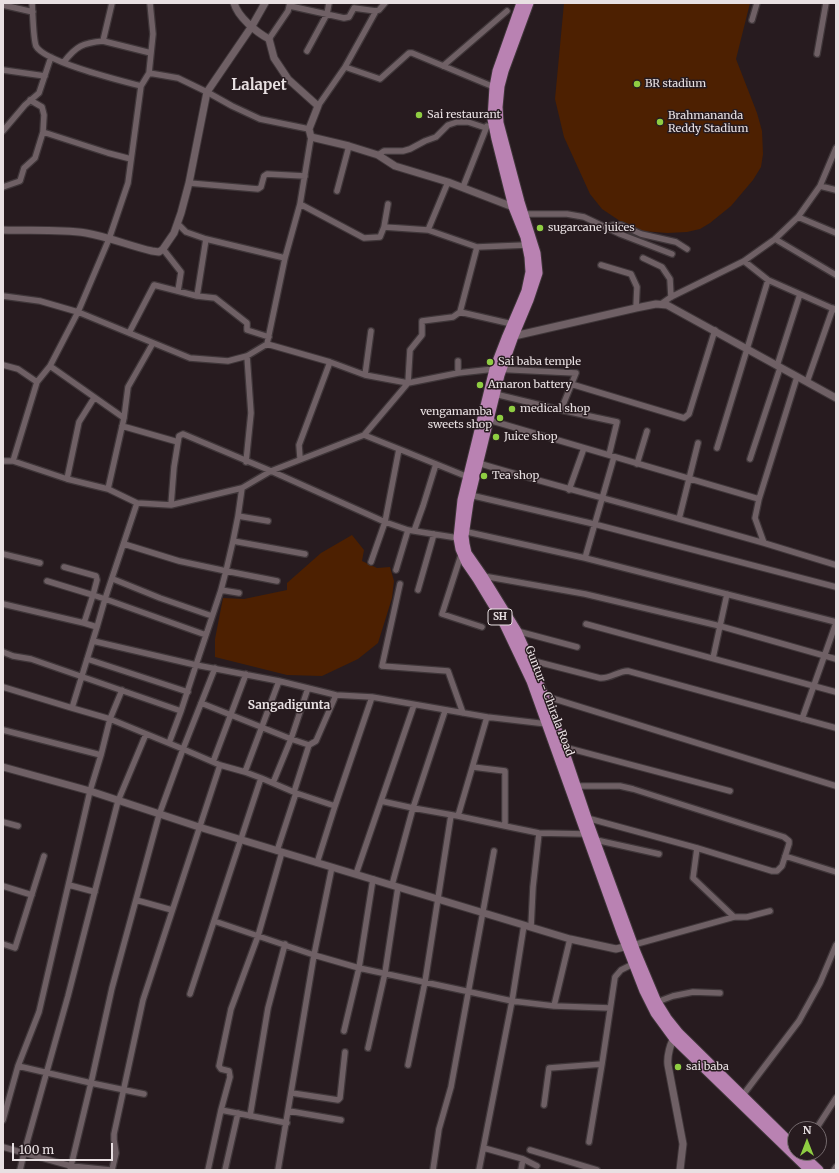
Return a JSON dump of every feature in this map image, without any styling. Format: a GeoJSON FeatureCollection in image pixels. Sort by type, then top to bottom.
{"type":"FeatureCollection","features":[{"type":"Feature","properties":{"kind":"main road","name":"Guntur - Chirala Road"},"geometry":{"type":"LineString","coordinates":[[510,337],[512,324],[522,303],[529,280],[530,264],[527,245],[513,207],[489,125],[494,87],[500,62],[521,3]]}},
{"type":"Feature","properties":{"kind":"main road","name":"Guntur - Chirala Road"},"geometry":{"type":"LineString","coordinates":[[529,3],[504,71],[500,86],[498,107],[499,122],[536,253],[538,273],[529,300],[510,337],[498,369],[468,477],[462,500],[460,534],[461,555],[512,640],[531,681],[585,834],[630,946],[657,1002],[676,1036],[809,1170]]}},
{"type":"Feature","properties":{"kind":"main road","name":"Guntur - Chirala Road"},"geometry":{"type":"LineString","coordinates":[[498,369],[495,394],[460,534],[465,544],[467,553],[517,630],[545,696],[596,840],[630,946],[633,964],[650,1004],[661,1022],[743,1095],[787,1139]]}},
{"type":"Feature","properties":{"kind":"main road"},"geometry":{"type":"LineString","coordinates":[[809,1161],[819,1170]]}},
{"type":"Feature","properties":{"kind":"street"},"geometry":{"type":"LineString","coordinates":[[32,3],[36,44],[40,50],[64,62],[88,71],[141,86]]}},
{"type":"Feature","properties":{"kind":"street"},"geometry":{"type":"LineString","coordinates":[[103,41],[112,3]]}},
{"type":"Feature","properties":{"kind":"street"},"geometry":{"type":"LineString","coordinates":[[13,461],[37,382],[50,366],[78,312],[109,239],[128,183],[141,86],[149,73],[154,34],[150,3]]}},
{"type":"Feature","properties":{"kind":"street"},"geometry":{"type":"LineString","coordinates":[[234,3],[240,16],[264,36],[270,39]]}},
{"type":"Feature","properties":{"kind":"street"},"geometry":{"type":"LineString","coordinates":[[3,230],[85,233],[152,251],[159,252],[163,249],[174,233],[178,224],[189,183],[207,92],[252,26],[265,3]]}},
{"type":"Feature","properties":{"kind":"street"},"geometry":{"type":"LineString","coordinates":[[307,51],[327,14],[329,3]]}},
{"type":"Feature","properties":{"kind":"street"},"geometry":{"type":"LineString","coordinates":[[3,296],[40,301],[78,312],[190,358],[228,361],[247,356],[267,344],[285,258],[300,204],[311,137],[309,129],[318,106],[345,67],[376,11],[379,10],[385,3]]}},
{"type":"Feature","properties":{"kind":"street"},"geometry":{"type":"LineString","coordinates":[[752,20],[757,3]]}},
{"type":"Feature","properties":{"kind":"street"},"geometry":{"type":"LineString","coordinates":[[817,54],[826,3]]}},
{"type":"Feature","properties":{"kind":"street"},"geometry":{"type":"LineString","coordinates":[[318,106],[288,79],[274,58],[270,39],[290,4],[308,11],[347,18],[355,6],[376,11]]}},
{"type":"Feature","properties":{"kind":"street"},"geometry":{"type":"LineString","coordinates":[[3,5],[33,12]]}},
{"type":"Feature","properties":{"kind":"street"},"geometry":{"type":"LineString","coordinates":[[443,66],[507,11]]}},
{"type":"Feature","properties":{"kind":"street"},"geometry":{"type":"LineString","coordinates":[[64,62],[78,47],[84,44],[103,41],[151,53]]}},
{"type":"Feature","properties":{"kind":"street"},"geometry":{"type":"LineString","coordinates":[[345,67],[380,79],[409,53],[412,53],[494,87]]}},
{"type":"Feature","properties":{"kind":"street"},"geometry":{"type":"LineString","coordinates":[[3,131],[30,100],[39,93],[51,56]]}},
{"type":"Feature","properties":{"kind":"street"},"geometry":{"type":"LineString","coordinates":[[3,70],[45,76]]}},
{"type":"Feature","properties":{"kind":"street"},"geometry":{"type":"LineString","coordinates":[[149,73],[178,78],[260,119],[309,129]]}},
{"type":"Feature","properties":{"kind":"street"},"geometry":{"type":"LineString","coordinates":[[3,187],[20,181],[24,168],[35,158],[43,132],[44,115],[42,107],[30,100]]}},
{"type":"Feature","properties":{"kind":"street"},"geometry":{"type":"LineString","coordinates":[[378,155],[384,151],[410,150],[424,141],[436,137],[448,125],[457,122],[489,125],[463,187]]}},
{"type":"Feature","properties":{"kind":"street"},"geometry":{"type":"LineString","coordinates":[[43,132],[131,159]]}},
{"type":"Feature","properties":{"kind":"street"},"geometry":{"type":"LineString","coordinates":[[311,137],[378,155],[395,166],[463,187],[513,207]]}},
{"type":"Feature","properties":{"kind":"street"},"geometry":{"type":"LineString","coordinates":[[337,191],[349,146]]}},
{"type":"Feature","properties":{"kind":"street"},"geometry":{"type":"LineString","coordinates":[[661,304],[671,297],[744,260],[775,239],[798,218],[820,186],[836,148]]}},
{"type":"Feature","properties":{"kind":"street"},"geometry":{"type":"LineString","coordinates":[[189,183],[258,189],[261,186],[264,176],[267,174],[305,176]]}},
{"type":"Feature","properties":{"kind":"street"},"geometry":{"type":"LineString","coordinates":[[428,230],[448,182]]}},
{"type":"Feature","properties":{"kind":"street"},"geometry":{"type":"LineString","coordinates":[[820,186],[836,190]]}},
{"type":"Feature","properties":{"kind":"street"},"geometry":{"type":"LineString","coordinates":[[300,204],[364,238],[380,238],[384,227],[388,204]]}},
{"type":"Feature","properties":{"kind":"street"},"geometry":{"type":"LineString","coordinates":[[524,214],[584,217],[627,237],[672,254]]}},
{"type":"Feature","properties":{"kind":"street"},"geometry":{"type":"LineString","coordinates":[[798,218],[836,233]]}},
{"type":"Feature","properties":{"kind":"street"},"geometry":{"type":"LineString","coordinates":[[178,224],[186,232],[206,239],[285,258]]}},
{"type":"Feature","properties":{"kind":"street"},"geometry":{"type":"LineString","coordinates":[[607,227],[621,226],[641,234],[676,242],[687,249]]}},
{"type":"Feature","properties":{"kind":"street"},"geometry":{"type":"LineString","coordinates":[[384,227],[428,230],[477,247],[527,245]]}},
{"type":"Feature","properties":{"kind":"street"},"geometry":{"type":"LineString","coordinates":[[198,296],[206,239]]}},
{"type":"Feature","properties":{"kind":"street"},"geometry":{"type":"LineString","coordinates":[[775,239],[836,275]]}},
{"type":"Feature","properties":{"kind":"street"},"geometry":{"type":"LineString","coordinates":[[460,312],[477,247]]}},
{"type":"Feature","properties":{"kind":"street"},"geometry":{"type":"LineString","coordinates":[[163,249],[181,272],[178,291]]}},
{"type":"Feature","properties":{"kind":"street"},"geometry":{"type":"LineString","coordinates":[[643,258],[662,267],[670,279],[671,297]]}},
{"type":"Feature","properties":{"kind":"street"},"geometry":{"type":"LineString","coordinates":[[744,260],[768,280],[834,309],[807,382]]}},
{"type":"Feature","properties":{"kind":"street"},"geometry":{"type":"LineString","coordinates":[[601,265],[631,274],[637,288],[636,308]]}},
{"type":"Feature","properties":{"kind":"street"},"geometry":{"type":"LineString","coordinates":[[717,448],[768,280]]}},
{"type":"Feature","properties":{"kind":"street"},"geometry":{"type":"LineString","coordinates":[[129,333],[154,286],[198,296],[215,298],[247,323],[247,330],[269,337]]}},
{"type":"Feature","properties":{"kind":"street"},"geometry":{"type":"LineString","coordinates":[[750,459],[800,294]]}},
{"type":"Feature","properties":{"kind":"street"},"geometry":{"type":"LineString","coordinates":[[510,337],[636,308],[661,304],[671,306],[836,398]]}},
{"type":"Feature","properties":{"kind":"street"},"geometry":{"type":"LineString","coordinates":[[3,461],[13,461],[67,479],[108,490],[137,502],[171,504],[242,488],[271,471],[300,458],[364,435],[408,383],[410,350],[422,335],[422,321],[453,316],[460,312],[512,324]]}},
{"type":"Feature","properties":{"kind":"street"},"geometry":{"type":"LineString","coordinates":[[571,384],[684,418],[689,414],[715,330]]}},
{"type":"Feature","properties":{"kind":"street"},"geometry":{"type":"LineString","coordinates":[[365,375],[371,331]]}},
{"type":"Feature","properties":{"kind":"street"},"geometry":{"type":"LineString","coordinates":[[108,490],[124,418],[128,387],[153,343]]}},
{"type":"Feature","properties":{"kind":"street"},"geometry":{"type":"LineString","coordinates":[[267,344],[330,362],[365,375],[408,383],[458,373],[498,369],[576,373],[561,410]]}},
{"type":"Feature","properties":{"kind":"street"},"geometry":{"type":"LineString","coordinates":[[246,462],[251,413],[247,356]]}},
{"type":"Feature","properties":{"kind":"street"},"geometry":{"type":"LineString","coordinates":[[458,361],[458,373]]}},
{"type":"Feature","properties":{"kind":"street"},"geometry":{"type":"LineString","coordinates":[[300,458],[299,445],[330,362]]}},
{"type":"Feature","properties":{"kind":"street"},"geometry":{"type":"LineString","coordinates":[[3,365],[18,369],[37,382]]}},
{"type":"Feature","properties":{"kind":"street"},"geometry":{"type":"LineString","coordinates":[[50,366],[124,418]]}},
{"type":"Feature","properties":{"kind":"street"},"geometry":{"type":"LineString","coordinates":[[764,543],[755,521],[759,498],[797,377]]}},
{"type":"Feature","properties":{"kind":"street"},"geometry":{"type":"LineString","coordinates":[[495,394],[617,422],[612,456],[585,558]]}},
{"type":"Feature","properties":{"kind":"street"},"geometry":{"type":"LineString","coordinates":[[67,479],[79,422],[94,398]]}},
{"type":"Feature","properties":{"kind":"street"},"geometry":{"type":"LineString","coordinates":[[489,420],[759,498]]}},
{"type":"Feature","properties":{"kind":"street"},"geometry":{"type":"LineString","coordinates":[[122,426],[178,442]]}},
{"type":"Feature","properties":{"kind":"street"},"geometry":{"type":"LineString","coordinates":[[637,464],[647,431]]}},
{"type":"Feature","properties":{"kind":"street"},"geometry":{"type":"LineString","coordinates":[[171,504],[173,472],[179,436],[183,434],[246,462],[271,471],[385,522],[411,530],[434,534],[460,534],[585,558],[836,622],[802,719]]}},
{"type":"Feature","properties":{"kind":"street"},"geometry":{"type":"LineString","coordinates":[[364,435],[468,477]]}},
{"type":"Feature","properties":{"kind":"street"},"geometry":{"type":"LineString","coordinates":[[679,519],[698,443]]}},
{"type":"Feature","properties":{"kind":"street"},"geometry":{"type":"LineString","coordinates":[[569,490],[584,448]]}},
{"type":"Feature","properties":{"kind":"street"},"geometry":{"type":"LineString","coordinates":[[371,562],[385,522],[399,449]]}},
{"type":"Feature","properties":{"kind":"street"},"geometry":{"type":"LineString","coordinates":[[478,463],[569,490],[602,497],[764,543],[836,565]]}},
{"type":"Feature","properties":{"kind":"street"},"geometry":{"type":"LineString","coordinates":[[396,570],[411,530],[423,506],[436,464]]}},
{"type":"Feature","properties":{"kind":"street"},"geometry":{"type":"LineString","coordinates":[[169,743],[188,692],[221,590],[238,516],[242,488]]}},
{"type":"Feature","properties":{"kind":"street"},"geometry":{"type":"LineString","coordinates":[[470,495],[594,524],[836,587]]}},
{"type":"Feature","properties":{"kind":"street"},"geometry":{"type":"LineString","coordinates":[[72,708],[105,599],[113,579],[137,502]]}},
{"type":"Feature","properties":{"kind":"street"},"geometry":{"type":"LineString","coordinates":[[238,516],[268,521]]}},
{"type":"Feature","properties":{"kind":"street"},"geometry":{"type":"LineString","coordinates":[[418,590],[434,534]]}},
{"type":"Feature","properties":{"kind":"street"},"geometry":{"type":"LineString","coordinates":[[232,541],[305,554]]}},
{"type":"Feature","properties":{"kind":"street"},"geometry":{"type":"LineString","coordinates":[[124,544],[179,561],[277,581]]}},
{"type":"Feature","properties":{"kind":"street"},"geometry":{"type":"LineString","coordinates":[[3,554],[40,563]]}},
{"type":"Feature","properties":{"kind":"street"},"geometry":{"type":"LineString","coordinates":[[461,555],[442,614],[482,627]]}},
{"type":"Feature","properties":{"kind":"street"},"geometry":{"type":"LineString","coordinates":[[64,567],[96,576],[98,580],[84,623]]}},
{"type":"Feature","properties":{"kind":"street"},"geometry":{"type":"LineString","coordinates":[[483,576],[585,594],[720,626],[836,659]]}},
{"type":"Feature","properties":{"kind":"street"},"geometry":{"type":"LineString","coordinates":[[113,579],[160,598],[212,616]]}},
{"type":"Feature","properties":{"kind":"street"},"geometry":{"type":"LineString","coordinates":[[48,581],[105,599],[206,635]]}},
{"type":"Feature","properties":{"kind":"street"},"geometry":{"type":"LineString","coordinates":[[400,584],[382,666],[448,671],[463,713]]}},
{"type":"Feature","properties":{"kind":"street"},"geometry":{"type":"LineString","coordinates":[[221,590],[239,593]]}},
{"type":"Feature","properties":{"kind":"street"},"geometry":{"type":"LineString","coordinates":[[713,658],[727,594]]}},
{"type":"Feature","properties":{"kind":"street"},"geometry":{"type":"LineString","coordinates":[[3,604],[97,627]]}},
{"type":"Feature","properties":{"kind":"street"},"geometry":{"type":"LineString","coordinates":[[586,624],[836,692]]}},
{"type":"Feature","properties":{"kind":"street"},"geometry":{"type":"LineString","coordinates":[[517,630],[577,647]]}},
{"type":"Feature","properties":{"kind":"street"},"geometry":{"type":"LineString","coordinates":[[93,641],[196,665],[279,681],[336,695],[372,697],[446,711],[547,724]]}},
{"type":"Feature","properties":{"kind":"street"},"geometry":{"type":"LineString","coordinates":[[3,652],[13,656],[31,659],[181,711]]}},
{"type":"Feature","properties":{"kind":"street"},"geometry":{"type":"LineString","coordinates":[[87,659],[188,692]]}},
{"type":"Feature","properties":{"kind":"street"},"geometry":{"type":"LineString","coordinates":[[530,660],[600,678],[606,678],[619,672],[628,671],[836,728]]}},
{"type":"Feature","properties":{"kind":"street"},"geometry":{"type":"LineString","coordinates":[[71,1168],[112,988],[159,815],[215,668]]}},
{"type":"Feature","properties":{"kind":"street"},"geometry":{"type":"LineString","coordinates":[[213,762],[246,674]]}},
{"type":"Feature","properties":{"kind":"street"},"geometry":{"type":"LineString","coordinates":[[245,772],[279,681]]}},
{"type":"Feature","properties":{"kind":"street"},"geometry":{"type":"LineString","coordinates":[[3,687],[110,719],[220,765],[245,772],[295,792],[336,806]]}},
{"type":"Feature","properties":{"kind":"street"},"geometry":{"type":"LineString","coordinates":[[274,783],[308,688]]}},
{"type":"Feature","properties":{"kind":"street"},"geometry":{"type":"LineString","coordinates":[[3,1120],[18,1066],[39,1012],[90,791],[110,719],[122,690]]}},
{"type":"Feature","properties":{"kind":"street"},"geometry":{"type":"LineString","coordinates":[[208,1170],[230,1074],[228,1070],[219,1068],[219,1064],[232,1006],[258,936],[279,851],[309,745],[316,741],[336,695]]}},
{"type":"Feature","properties":{"kind":"street"},"geometry":{"type":"LineString","coordinates":[[545,696],[836,786]]}},
{"type":"Feature","properties":{"kind":"street"},"geometry":{"type":"LineString","coordinates":[[317,863],[372,697]]}},
{"type":"Feature","properties":{"kind":"street"},"geometry":{"type":"LineString","coordinates":[[201,703],[309,745]]}},
{"type":"Feature","properties":{"kind":"street"},"geometry":{"type":"LineString","coordinates":[[356,874],[414,705]]}},
{"type":"Feature","properties":{"kind":"street"},"geometry":{"type":"LineString","coordinates":[[368,1048],[385,973],[395,886],[413,808],[446,711]]}},
{"type":"Feature","properties":{"kind":"street"},"geometry":{"type":"LineString","coordinates":[[458,816],[487,717]]}},
{"type":"Feature","properties":{"kind":"street"},"geometry":{"type":"LineString","coordinates":[[3,730],[101,755]]}},
{"type":"Feature","properties":{"kind":"street"},"geometry":{"type":"LineString","coordinates":[[20,1170],[118,801],[146,734]]}},
{"type":"Feature","properties":{"kind":"street"},"geometry":{"type":"LineString","coordinates":[[564,747],[730,791]]}},
{"type":"Feature","properties":{"kind":"street"},"geometry":{"type":"LineString","coordinates":[[3,1147],[71,1168],[111,1170],[116,1153],[114,1137],[143,1000],[220,765]]}},
{"type":"Feature","properties":{"kind":"street"},"geometry":{"type":"LineString","coordinates":[[3,766],[90,791],[159,815],[570,939],[612,948],[630,946],[734,918],[747,917],[770,911]]}},
{"type":"Feature","properties":{"kind":"street"},"geometry":{"type":"LineString","coordinates":[[473,767],[505,771],[505,826]]}},
{"type":"Feature","properties":{"kind":"street"},"geometry":{"type":"LineString","coordinates":[[190,994],[261,778]]}},
{"type":"Feature","properties":{"kind":"street"},"geometry":{"type":"LineString","coordinates":[[577,786],[620,786],[633,789],[784,837],[788,841],[785,856],[780,869],[777,871],[772,871],[697,848],[588,818]]}},
{"type":"Feature","properties":{"kind":"street"},"geometry":{"type":"LineString","coordinates":[[380,801],[539,833],[585,834]]}},
{"type":"Feature","properties":{"kind":"street"},"geometry":{"type":"LineString","coordinates":[[408,1065],[425,982],[452,815]]}},
{"type":"Feature","properties":{"kind":"street"},"geometry":{"type":"LineString","coordinates":[[3,822],[18,826]]}},
{"type":"Feature","properties":{"kind":"street"},"geometry":{"type":"LineString","coordinates":[[479,1170],[527,926],[539,833]]}},
{"type":"Feature","properties":{"kind":"street"},"geometry":{"type":"LineString","coordinates":[[596,840],[659,854]]}},
{"type":"Feature","properties":{"kind":"street"},"geometry":{"type":"LineString","coordinates":[[697,848],[693,878],[734,918]]}},
{"type":"Feature","properties":{"kind":"street"},"geometry":{"type":"LineString","coordinates":[[433,1170],[439,1130],[450,1089],[494,851]]}},
{"type":"Feature","properties":{"kind":"street"},"geometry":{"type":"LineString","coordinates":[[3,944],[15,948],[44,856]]}},
{"type":"Feature","properties":{"kind":"street"},"geometry":{"type":"LineString","coordinates":[[785,856],[836,872]]}},
{"type":"Feature","properties":{"kind":"street"},"geometry":{"type":"LineString","coordinates":[[278,1170],[287,1124],[314,955],[332,867]]}},
{"type":"Feature","properties":{"kind":"street"},"geometry":{"type":"LineString","coordinates":[[344,1031],[359,968],[373,880]]}},
{"type":"Feature","properties":{"kind":"street"},"geometry":{"type":"LineString","coordinates":[[69,885],[95,892]]}},
{"type":"Feature","properties":{"kind":"street"},"geometry":{"type":"LineString","coordinates":[[3,886],[32,895]]}},
{"type":"Feature","properties":{"kind":"street"},"geometry":{"type":"LineString","coordinates":[[136,900],[172,910]]}},
{"type":"Feature","properties":{"kind":"street"},"geometry":{"type":"LineString","coordinates":[[214,921],[314,955],[359,968],[512,1001],[554,1006],[610,1008]]}},
{"type":"Feature","properties":{"kind":"street"},"geometry":{"type":"LineString","coordinates":[[554,1006],[570,939]]}},
{"type":"Feature","properties":{"kind":"street"},"geometry":{"type":"LineString","coordinates":[[250,1116],[266,1017],[285,944]]}},
{"type":"Feature","properties":{"kind":"street"},"geometry":{"type":"LineString","coordinates":[[743,1095],[799,1021],[820,983],[836,945]]}},
{"type":"Feature","properties":{"kind":"street"},"geometry":{"type":"LineString","coordinates":[[589,1142],[615,977],[621,970],[633,964]]}},
{"type":"Feature","properties":{"kind":"street"},"geometry":{"type":"LineString","coordinates":[[657,1002],[674,996],[694,992],[720,994]]}},
{"type":"Feature","properties":{"kind":"street"},"geometry":{"type":"LineString","coordinates":[[676,1036],[668,1057],[683,1144],[680,1170]]}},
{"type":"Feature","properties":{"kind":"street"},"geometry":{"type":"LineString","coordinates":[[292,1093],[338,1100],[340,1098],[345,1052]]}},
{"type":"Feature","properties":{"kind":"street"},"geometry":{"type":"LineString","coordinates":[[544,1105],[549,1068],[602,1064]]}},
{"type":"Feature","properties":{"kind":"street"},"geometry":{"type":"LineString","coordinates":[[18,1066],[144,1094]]}},
{"type":"Feature","properties":{"kind":"street"},"geometry":{"type":"LineString","coordinates":[[821,1121],[836,1098]]}},
{"type":"Feature","properties":{"kind":"street"},"geometry":{"type":"LineString","coordinates":[[221,1110],[287,1124]]}},
{"type":"Feature","properties":{"kind":"street"},"geometry":{"type":"LineString","coordinates":[[288,1111],[341,1120]]}},
{"type":"Feature","properties":{"kind":"street"},"geometry":{"type":"LineString","coordinates":[[225,1170],[238,1113]]}},
{"type":"Feature","properties":{"kind":"street"},"geometry":{"type":"LineString","coordinates":[[484,1148],[523,1159],[537,1166]]}},
{"type":"Feature","properties":{"kind":"street"},"geometry":{"type":"LineString","coordinates":[[530,1150],[596,1170]]}},
{"type":"Feature","properties":{"kind":"street"},"geometry":{"type":"LineString","coordinates":[[521,1170],[523,1159]]}},
{"type":"Feature","properties":{"kind":"shaded area","name":"Brahmananda Reddy Stadium"},"geometry":{"type":"Polygon","coordinates":[[[564,3],[750,3],[736,59],[757,113],[762,131],[763,154],[761,167],[753,180],[731,206],[710,223],[700,229],[687,232],[667,233],[642,231],[626,225],[602,209],[590,194],[564,137],[555,99],[564,3]]]}},
{"type":"Feature","properties":{"kind":"shaded area"},"geometry":{"type":"Polygon","coordinates":[[[352,535],[364,550],[362,561],[377,568],[390,567],[394,581],[392,598],[378,643],[358,659],[322,676],[287,675],[215,657],[215,639],[223,598],[244,599],[287,590],[287,583],[321,553],[352,535]]]}},
{"type":"Feature","properties":{"kind":"place","name":"BR stadium"},"geometry":{"type":"Point","coordinates":[637,84]}},
{"type":"Feature","properties":{"kind":"place","name":"Sai restaurant"},"geometry":{"type":"Point","coordinates":[419,115]}},
{"type":"Feature","properties":{"kind":"place","name":"Brahmananda Reddy Stadium"},"geometry":{"type":"Point","coordinates":[660,122]}},
{"type":"Feature","properties":{"kind":"place","name":"sugarcane juices"},"geometry":{"type":"Point","coordinates":[540,228]}},
{"type":"Feature","properties":{"kind":"place","name":"Sai baba temple"},"geometry":{"type":"Point","coordinates":[490,362]}},
{"type":"Feature","properties":{"kind":"place","name":"Amaron battery"},"geometry":{"type":"Point","coordinates":[480,385]}},
{"type":"Feature","properties":{"kind":"place","name":"medical shop"},"geometry":{"type":"Point","coordinates":[512,409]}},
{"type":"Feature","properties":{"kind":"place","name":"vengamamba sweets shop"},"geometry":{"type":"Point","coordinates":[500,418]}},
{"type":"Feature","properties":{"kind":"place","name":"Juice shop"},"geometry":{"type":"Point","coordinates":[496,437]}},
{"type":"Feature","properties":{"kind":"place","name":"Tea shop"},"geometry":{"type":"Point","coordinates":[484,476]}},
{"type":"Feature","properties":{"kind":"place","name":"sai baba"},"geometry":{"type":"Point","coordinates":[678,1067]}},
{"type":"Feature","properties":{"kind":"district","name":"Lalapet"},"geometry":{"type":"Point","coordinates":[259,86]}},
{"type":"Feature","properties":{"kind":"district","name":"Sangadigunta"},"geometry":{"type":"Point","coordinates":[289,706]}}]}
